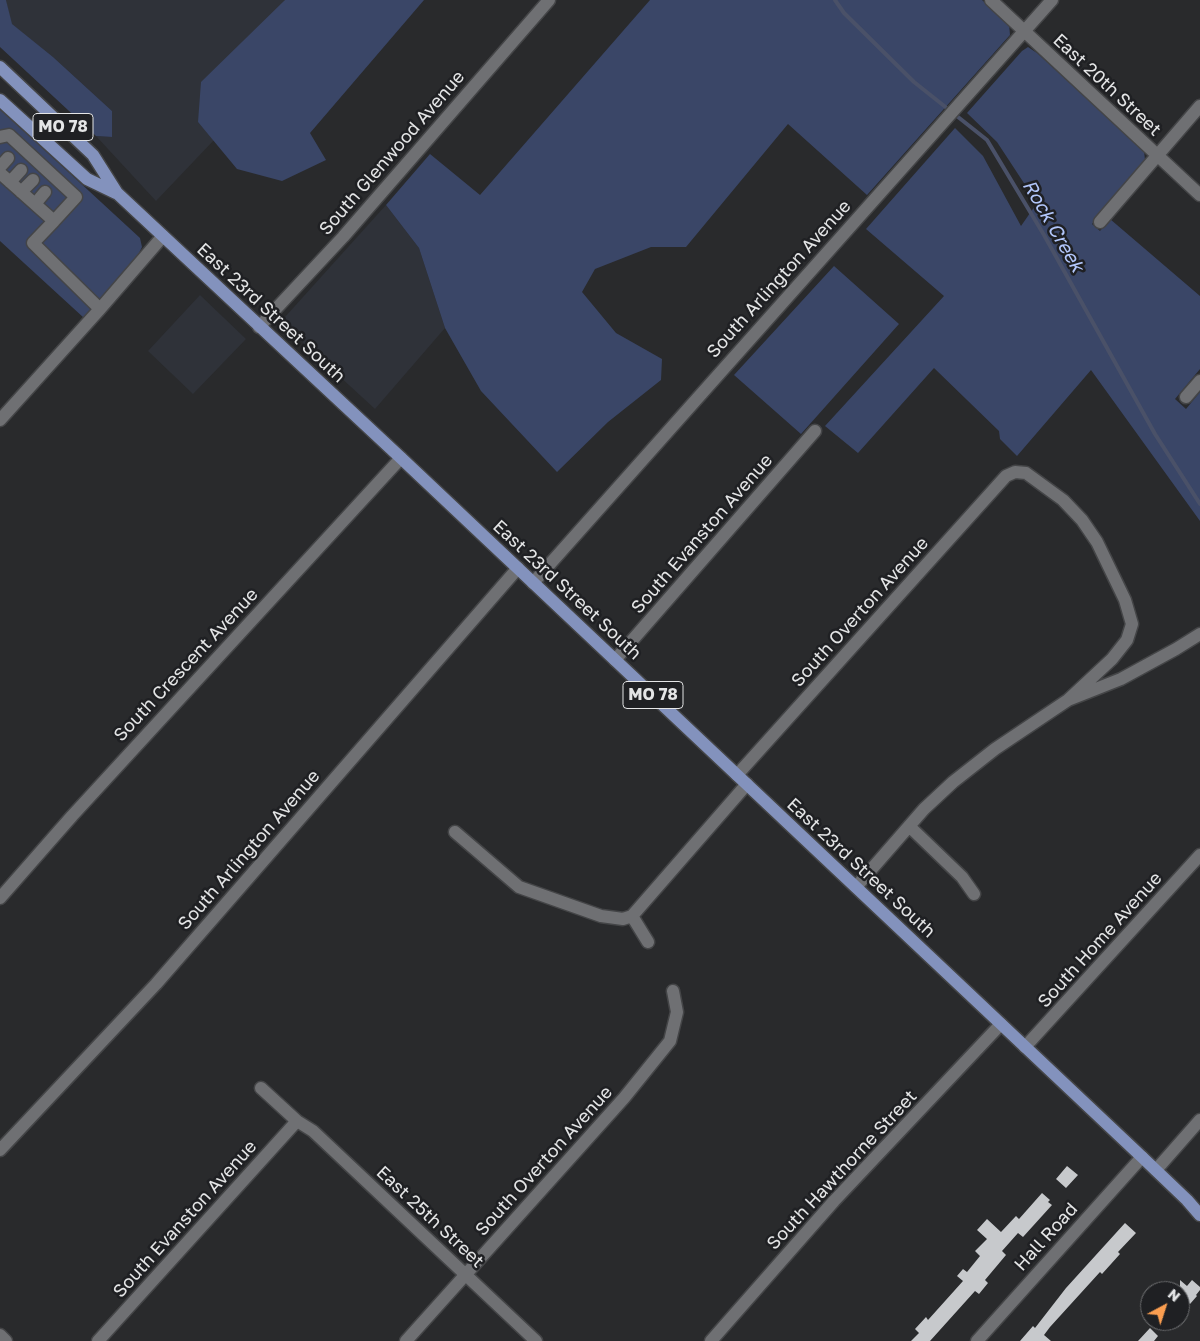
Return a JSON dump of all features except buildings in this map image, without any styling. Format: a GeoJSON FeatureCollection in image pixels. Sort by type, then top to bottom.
{"type":"FeatureCollection","features":[{"type":"Feature","properties":{"kind":"main road","name":"East 23rd Street South"},"geometry":{"type":"LineString","coordinates":[[0,67],[92,155],[117,193],[518,568],[1156,1170],[1187,1200],[1200,1216]]}},
{"type":"Feature","properties":{"kind":"main road","name":"East 23rd Street South"},"geometry":{"type":"LineString","coordinates":[[0,100],[90,180],[117,193]]}},
{"type":"Feature","properties":{"kind":"main road","name":"East 23rd Street South"},"geometry":{"type":"LineString","coordinates":[[1187,1200],[1200,1208]]}},
{"type":"Feature","properties":{"kind":"street","name":"South Glenwood Avenue"},"geometry":{"type":"LineString","coordinates":[[259,327],[343,237],[549,0]]}},
{"type":"Feature","properties":{"kind":"street","name":"East 20th Street"},"geometry":{"type":"LineString","coordinates":[[991,0],[1200,195]]}},
{"type":"Feature","properties":{"kind":"street","name":"South Arlington Avenue"},"geometry":{"type":"LineString","coordinates":[[533,583],[1052,0]]}},
{"type":"Feature","properties":{"kind":"street"},"geometry":{"type":"LineString","coordinates":[[1100,222],[1200,106]]}},
{"type":"Feature","properties":{"kind":"street"},"geometry":{"type":"LineString","coordinates":[[0,137],[9,135],[76,197]]}},
{"type":"Feature","properties":{"kind":"street"},"geometry":{"type":"LineString","coordinates":[[21,170],[5,177],[54,221]]}},
{"type":"Feature","properties":{"kind":"street"},"geometry":{"type":"LineString","coordinates":[[21,192],[32,180]]}},
{"type":"Feature","properties":{"kind":"street"},"geometry":{"type":"LineString","coordinates":[[90,180],[33,243],[100,309]]}},
{"type":"Feature","properties":{"kind":"street"},"geometry":{"type":"LineString","coordinates":[[35,204],[45,192]]}},
{"type":"Feature","properties":{"kind":"street"},"geometry":{"type":"LineString","coordinates":[[0,420],[100,309],[162,236]]}},
{"type":"Feature","properties":{"kind":"street"},"geometry":{"type":"LineString","coordinates":[[1186,397],[1200,381]]}},
{"type":"Feature","properties":{"kind":"street","name":"South Evanston Avenue"},"geometry":{"type":"LineString","coordinates":[[615,660],[815,430]]}},
{"type":"Feature","properties":{"kind":"street","name":"South Crescent Avenue"},"geometry":{"type":"LineString","coordinates":[[0,898],[72,816],[401,458]]}},
{"type":"Feature","properties":{"kind":"street","name":"South Overton Avenue"},"geometry":{"type":"LineString","coordinates":[[737,775],[999,483],[1006,476],[1015,472],[1026,473],[1063,500],[1082,520],[1097,542],[1125,600],[1132,624],[1127,640],[1112,659],[1068,700]]}},
{"type":"Feature","properties":{"kind":"street","name":"South Arlington Avenue"},"geometry":{"type":"LineString","coordinates":[[0,1150],[156,984],[518,568]]}},
{"type":"Feature","properties":{"kind":"street"},"geometry":{"type":"LineString","coordinates":[[856,887],[909,826],[952,782],[995,750],[1068,700],[1121,678],[1200,634]]}},
{"type":"Feature","properties":{"kind":"street"},"geometry":{"type":"LineString","coordinates":[[455,832],[519,887],[601,916],[623,919],[632,916],[747,784]]}},
{"type":"Feature","properties":{"kind":"street"},"geometry":{"type":"LineString","coordinates":[[909,826],[962,877],[974,894]]}},
{"type":"Feature","properties":{"kind":"street","name":"South Home Avenue"},"geometry":{"type":"LineString","coordinates":[[1025,1047],[1200,855]]}},
{"type":"Feature","properties":{"kind":"street"},"geometry":{"type":"LineString","coordinates":[[632,916],[648,942]]}},
{"type":"Feature","properties":{"kind":"street","name":"South Overton Avenue"},"geometry":{"type":"LineString","coordinates":[[406,1341],[624,1098],[670,1041],[677,1012],[673,991]]}},
{"type":"Feature","properties":{"kind":"street","name":"South Hawthorne Street"},"geometry":{"type":"LineString","coordinates":[[711,1341],[834,1201],[1001,1024]]}},
{"type":"Feature","properties":{"kind":"street","name":"East 25th Street"},"geometry":{"type":"LineString","coordinates":[[261,1088],[297,1121],[312,1131],[536,1341]]}},
{"type":"Feature","properties":{"kind":"street"},"geometry":{"type":"LineString","coordinates":[[1156,1170],[1200,1120]]}},
{"type":"Feature","properties":{"kind":"street","name":"South Evanston Avenue"},"geometry":{"type":"LineString","coordinates":[[98,1341],[297,1121]]}},
{"type":"Feature","properties":{"kind":"street","name":"Hall Road"},"geometry":{"type":"LineString","coordinates":[[977,1341],[1142,1157]]}},
{"type":"Feature","properties":{"kind":"street"},"geometry":{"type":"LineString","coordinates":[[0,1336],[6,1341]]}},
{"type":"Feature","properties":{"kind":"shaded area"},"geometry":{"type":"Polygon","coordinates":[[[0,0],[6,0],[12,24],[53,57],[112,111],[112,137],[96,136],[0,47],[0,0]]]}},
{"type":"Feature","properties":{"kind":"shaded area"},"geometry":{"type":"Polygon","coordinates":[[[6,0],[285,0],[198,122],[214,140],[156,201],[96,136],[112,137],[112,111],[53,57],[11,24],[6,0]]]}},
{"type":"Feature","properties":{"kind":"shaded area"},"geometry":{"type":"Polygon","coordinates":[[[285,0],[424,0],[310,133],[326,160],[282,181],[237,169],[198,122],[201,82],[285,0]]]}},
{"type":"Feature","properties":{"kind":"shaded area"},"geometry":{"type":"Polygon","coordinates":[[[650,0],[982,0],[1009,24],[1010,35],[867,195],[788,124],[686,247],[651,247],[595,269],[582,292],[616,333],[662,359],[661,380],[608,422],[557,472],[481,391],[445,328],[419,248],[386,205],[430,154],[480,195],[650,0]]]}},
{"type":"Feature","properties":{"kind":"shaded area"},"geometry":{"type":"Polygon","coordinates":[[[1028,47],[1037,53],[1144,151],[1145,160],[1092,224],[1100,231],[1110,219],[1200,296],[1200,369],[1175,399],[1186,409],[1200,392],[1200,521],[1091,370],[1017,456],[1000,439],[999,431],[934,368],[858,453],[825,426],[944,296],[866,229],[955,128],[983,156],[1021,226],[1037,203],[997,142],[967,113],[1022,51],[1028,47]]]}},
{"type":"Feature","properties":{"kind":"shaded area"},"geometry":{"type":"Polygon","coordinates":[[[0,109],[140,238],[142,247],[138,255],[84,318],[0,241],[0,109]]]}},
{"type":"Feature","properties":{"kind":"shaded area"},"geometry":{"type":"Polygon","coordinates":[[[386,205],[419,248],[445,328],[375,409],[288,329],[285,317],[386,205]]]}},
{"type":"Feature","properties":{"kind":"shaded area"},"geometry":{"type":"Polygon","coordinates":[[[834,266],[899,324],[801,434],[734,375],[834,266]]]}},
{"type":"Feature","properties":{"kind":"shaded area"},"geometry":{"type":"Polygon","coordinates":[[[200,295],[246,339],[193,394],[148,351],[200,295]]]}},
{"type":"Feature","properties":{"kind":"waterway","name":"Rock Creek"},"geometry":{"type":"LineString","coordinates":[[835,0],[844,13],[914,82],[987,140],[1044,235],[1155,434],[1200,504]]}}]}
